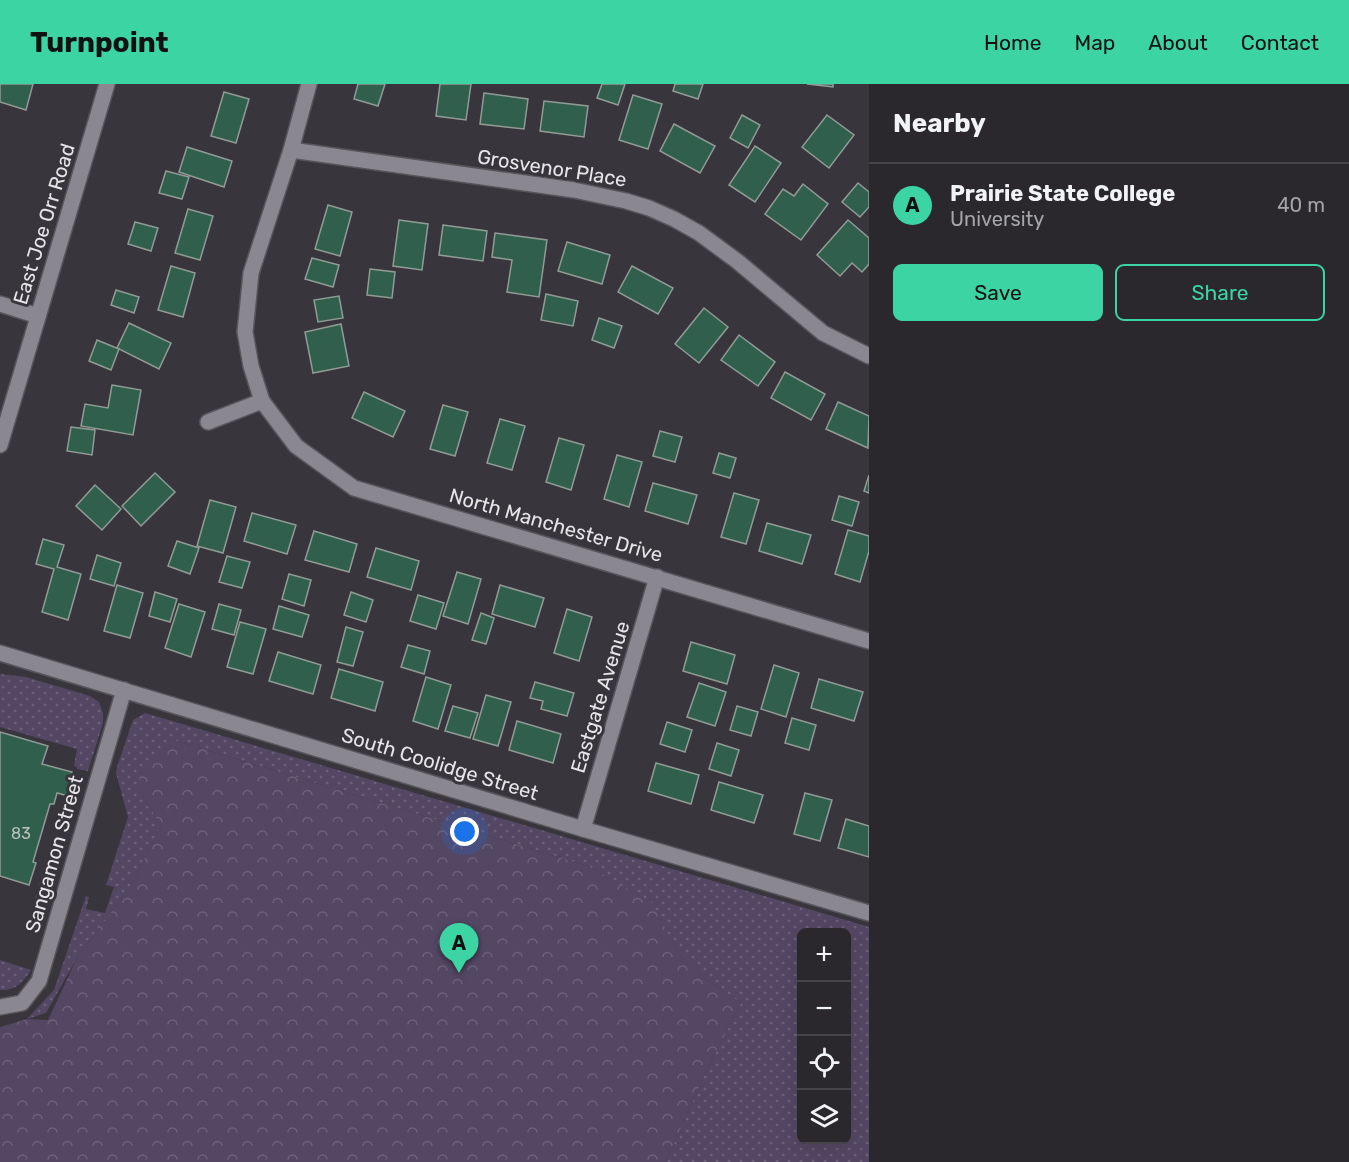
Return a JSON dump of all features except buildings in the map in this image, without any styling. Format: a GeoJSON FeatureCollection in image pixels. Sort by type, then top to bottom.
{"type":"FeatureCollection","features":[{"type":"Feature","properties":{"kind":"street","name":"East Joe Orr Road"},"geometry":{"type":"LineString","coordinates":[[0,445],[107,84]]}},
{"type":"Feature","properties":{"kind":"street","name":"North Manchester Drive"},"geometry":{"type":"LineString","coordinates":[[309,84],[291,150],[251,273],[245,332],[251,366],[262,401],[296,446],[354,488],[869,641]]}},
{"type":"Feature","properties":{"kind":"street","name":"Grosvenor Place"},"geometry":{"type":"LineString","coordinates":[[291,150],[574,190],[649,208],[699,233],[737,261],[823,333],[869,356]]}},
{"type":"Feature","properties":{"kind":"street"},"geometry":{"type":"LineString","coordinates":[[0,304],[38,316]]}},
{"type":"Feature","properties":{"kind":"street"},"geometry":{"type":"LineString","coordinates":[[208,422],[262,401]]}},
{"type":"Feature","properties":{"kind":"street","name":"Eastgate Avenue"},"geometry":{"type":"LineString","coordinates":[[583,829],[657,577]]}},
{"type":"Feature","properties":{"kind":"street","name":"South Coolidge Street"},"geometry":{"type":"LineString","coordinates":[[0,653],[869,913]]}},
{"type":"Feature","properties":{"kind":"street","name":"Sangamon Street"},"geometry":{"type":"LineString","coordinates":[[0,1007],[22,1003],[39,981],[124,690]]}},
{"type":"Feature","properties":{"kind":"green space"},"geometry":{"type":"Polygon","coordinates":[[[0,674],[26,677],[90,696],[99,702],[103,713],[103,723],[88,771],[77,769],[74,766],[77,749],[0,727],[0,674]]]}},
{"type":"Feature","properties":{"kind":"green space"},"geometry":{"type":"Polygon","coordinates":[[[145,713],[869,927],[869,1162],[666,1162],[703,1078],[741,1003],[707,980],[679,954],[651,903],[588,866],[174,740],[140,791],[161,826],[130,887],[77,958],[46,1013],[27,1019],[54,990],[86,896],[89,897],[86,909],[105,913],[114,887],[106,885],[128,817],[116,773],[133,720],[145,713]]]}},
{"type":"Feature","properties":{"kind":"green space"},"geometry":{"type":"Polygon","coordinates":[[[174,740],[588,866],[652,903],[679,954],[707,980],[741,1003],[703,1078],[666,1162],[0,1162],[0,1027],[27,1019],[48,1020],[77,958],[130,887],[161,826],[140,791],[139,773],[174,740]]]}},
{"type":"Feature","properties":{"kind":"green space"},"geometry":{"type":"Polygon","coordinates":[[[44,868],[48,872],[53,887],[47,907],[34,903],[44,868]]]}},
{"type":"Feature","properties":{"kind":"green space"},"geometry":{"type":"Polygon","coordinates":[[[0,960],[31,970],[18,985],[0,990],[0,960]]]}},
{"type":"Feature","properties":{"kind":"place","name":"Prairie State College"},"geometry":{"type":"Point","coordinates":[459,973]}}]}
